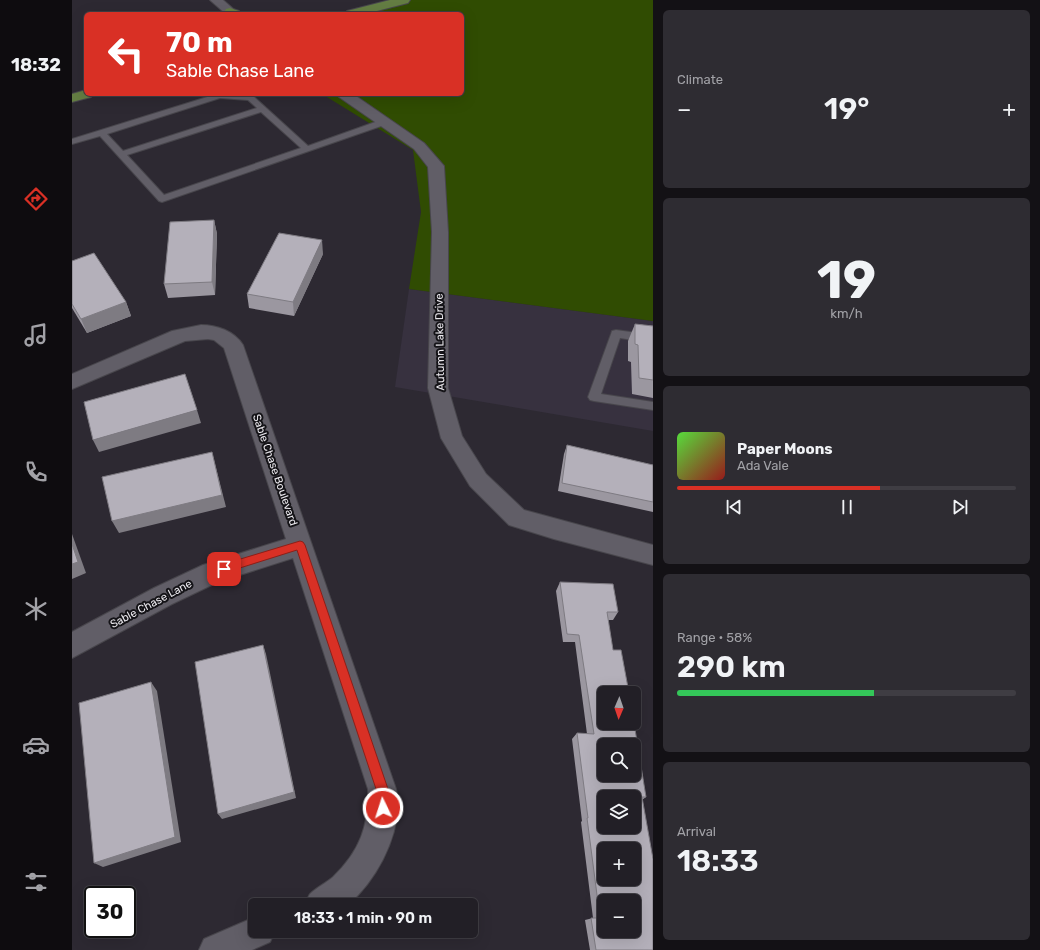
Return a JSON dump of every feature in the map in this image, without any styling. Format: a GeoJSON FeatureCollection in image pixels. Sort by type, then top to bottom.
{"type":"FeatureCollection","features":[{"type":"Feature","properties":{"kind":"main road"},"geometry":{"type":"LineString","coordinates":[[359,12],[404,0]]}},
{"type":"Feature","properties":{"kind":"main road"},"geometry":{"type":"LineString","coordinates":[[72,98],[84,95]]}},
{"type":"Feature","properties":{"kind":"street"},"geometry":{"type":"LineString","coordinates":[[216,0],[230,12]]}},
{"type":"Feature","properties":{"kind":"street","name":"Autumn Lake Drive"},"geometry":{"type":"LineString","coordinates":[[347,96],[418,146],[436,166],[440,232],[438,388],[452,438],[478,480],[517,518],[653,555]]}},
{"type":"Feature","properties":{"kind":"street","name":"Sable Chase Boulevard"},"geometry":{"type":"LineString","coordinates":[[72,382],[179,336],[202,331],[225,337],[233,345],[382,789],[383,808],[378,835],[365,861],[349,883],[330,898]]}},
{"type":"Feature","properties":{"kind":"street","name":"Sable Chase Lane"},"geometry":{"type":"LineString","coordinates":[[72,646],[163,596],[212,573],[300,545]]}},
{"type":"Feature","properties":{"kind":"street"},"geometry":{"type":"LineString","coordinates":[[215,950],[248,936]]}},
{"type":"Feature","properties":{"kind":"lane"},"geometry":{"type":"LineString","coordinates":[[72,142],[220,96],[250,98],[306,148]]}},
{"type":"Feature","properties":{"kind":"lane"},"geometry":{"type":"LineString","coordinates":[[197,103],[208,109]]}},
{"type":"Feature","properties":{"kind":"lane"},"geometry":{"type":"LineString","coordinates":[[123,154],[262,109]]}},
{"type":"Feature","properties":{"kind":"lane"},"geometry":{"type":"LineString","coordinates":[[174,110],[184,116]]}},
{"type":"Feature","properties":{"kind":"lane"},"geometry":{"type":"LineString","coordinates":[[220,114],[231,120]]}},
{"type":"Feature","properties":{"kind":"lane"},"geometry":{"type":"LineString","coordinates":[[152,117],[162,123]]}},
{"type":"Feature","properties":{"kind":"lane"},"geometry":{"type":"LineString","coordinates":[[102,133],[123,154],[162,199],[384,122]]}},
{"type":"Feature","properties":{"kind":"lane"},"geometry":{"type":"LineString","coordinates":[[196,123],[206,128]]}},
{"type":"Feature","properties":{"kind":"lane"},"geometry":{"type":"LineString","coordinates":[[127,125],[138,131]]}},
{"type":"Feature","properties":{"kind":"lane"},"geometry":{"type":"LineString","coordinates":[[173,130],[182,135]]}},
{"type":"Feature","properties":{"kind":"lane"},"geometry":{"type":"LineString","coordinates":[[150,138],[159,142]]}},
{"type":"Feature","properties":{"kind":"lane"},"geometry":{"type":"LineString","coordinates":[[653,339],[616,334],[594,397],[653,406]]}},
{"type":"Feature","properties":{"kind":"shaded area"},"geometry":{"type":"Polygon","coordinates":[[[409,289],[653,321],[653,431],[395,387],[409,289]]]}},
{"type":"Feature","properties":{"kind":"green space"},"geometry":{"type":"Polygon","coordinates":[[[396,0],[653,0],[653,321],[409,289],[421,212],[413,150],[325,96],[464,96],[464,12],[354,12],[396,0]]]}},
{"type":"Feature","properties":{"kind":"building"},"geometry":{"type":"Polygon","coordinates":[[[214,220],[212,282],[164,284],[170,222],[214,220]]]}},
{"type":"Feature","properties":{"kind":"building"},"geometry":{"type":"Polygon","coordinates":[[[279,233],[322,240],[293,302],[247,294],[279,233]]]}},
{"type":"Feature","properties":{"kind":"building"},"geometry":{"type":"Polygon","coordinates":[[[94,253],[126,302],[81,319],[72,304],[72,261],[94,253]]]}},
{"type":"Feature","properties":{"kind":"building"},"geometry":{"type":"Polygon","coordinates":[[[635,324],[653,326],[653,380],[639,378],[638,345],[635,344],[635,324]]]}},
{"type":"Feature","properties":{"kind":"building"},"geometry":{"type":"Polygon","coordinates":[[[185,374],[197,410],[93,440],[84,402],[185,374]]]}},
{"type":"Feature","properties":{"kind":"building"},"geometry":{"type":"Polygon","coordinates":[[[567,445],[653,465],[653,502],[562,483],[567,445]]]}},
{"type":"Feature","properties":{"kind":"building"},"geometry":{"type":"Polygon","coordinates":[[[212,452],[222,495],[112,521],[102,477],[212,452]]]}},
{"type":"Feature","properties":{"kind":"building"},"geometry":{"type":"Polygon","coordinates":[[[72,544],[78,562],[72,564],[72,544]]]}},
{"type":"Feature","properties":{"kind":"building"},"geometry":{"type":"Polygon","coordinates":[[[560,582],[613,584],[618,612],[607,612],[613,650],[621,650],[628,686],[597,686],[597,730],[635,730],[636,738],[597,738],[597,782],[641,782],[641,766],[646,797],[642,797],[653,859],[653,950],[596,950],[591,918],[597,918],[597,938],[641,938],[641,894],[597,895],[577,733],[594,734],[579,635],[567,634],[560,582]]]}},
{"type":"Feature","properties":{"kind":"building"},"geometry":{"type":"Polygon","coordinates":[[[263,645],[294,792],[218,814],[195,662],[263,645]]]}},
{"type":"Feature","properties":{"kind":"building"},"geometry":{"type":"Polygon","coordinates":[[[151,682],[175,837],[94,863],[79,703],[151,682]]]}},
{"type":"Feature","properties":{"kind":"route"},"geometry":{"type":"LineString","coordinates":[[224,569],[300,545],[382,789],[383,808]]}}]}
